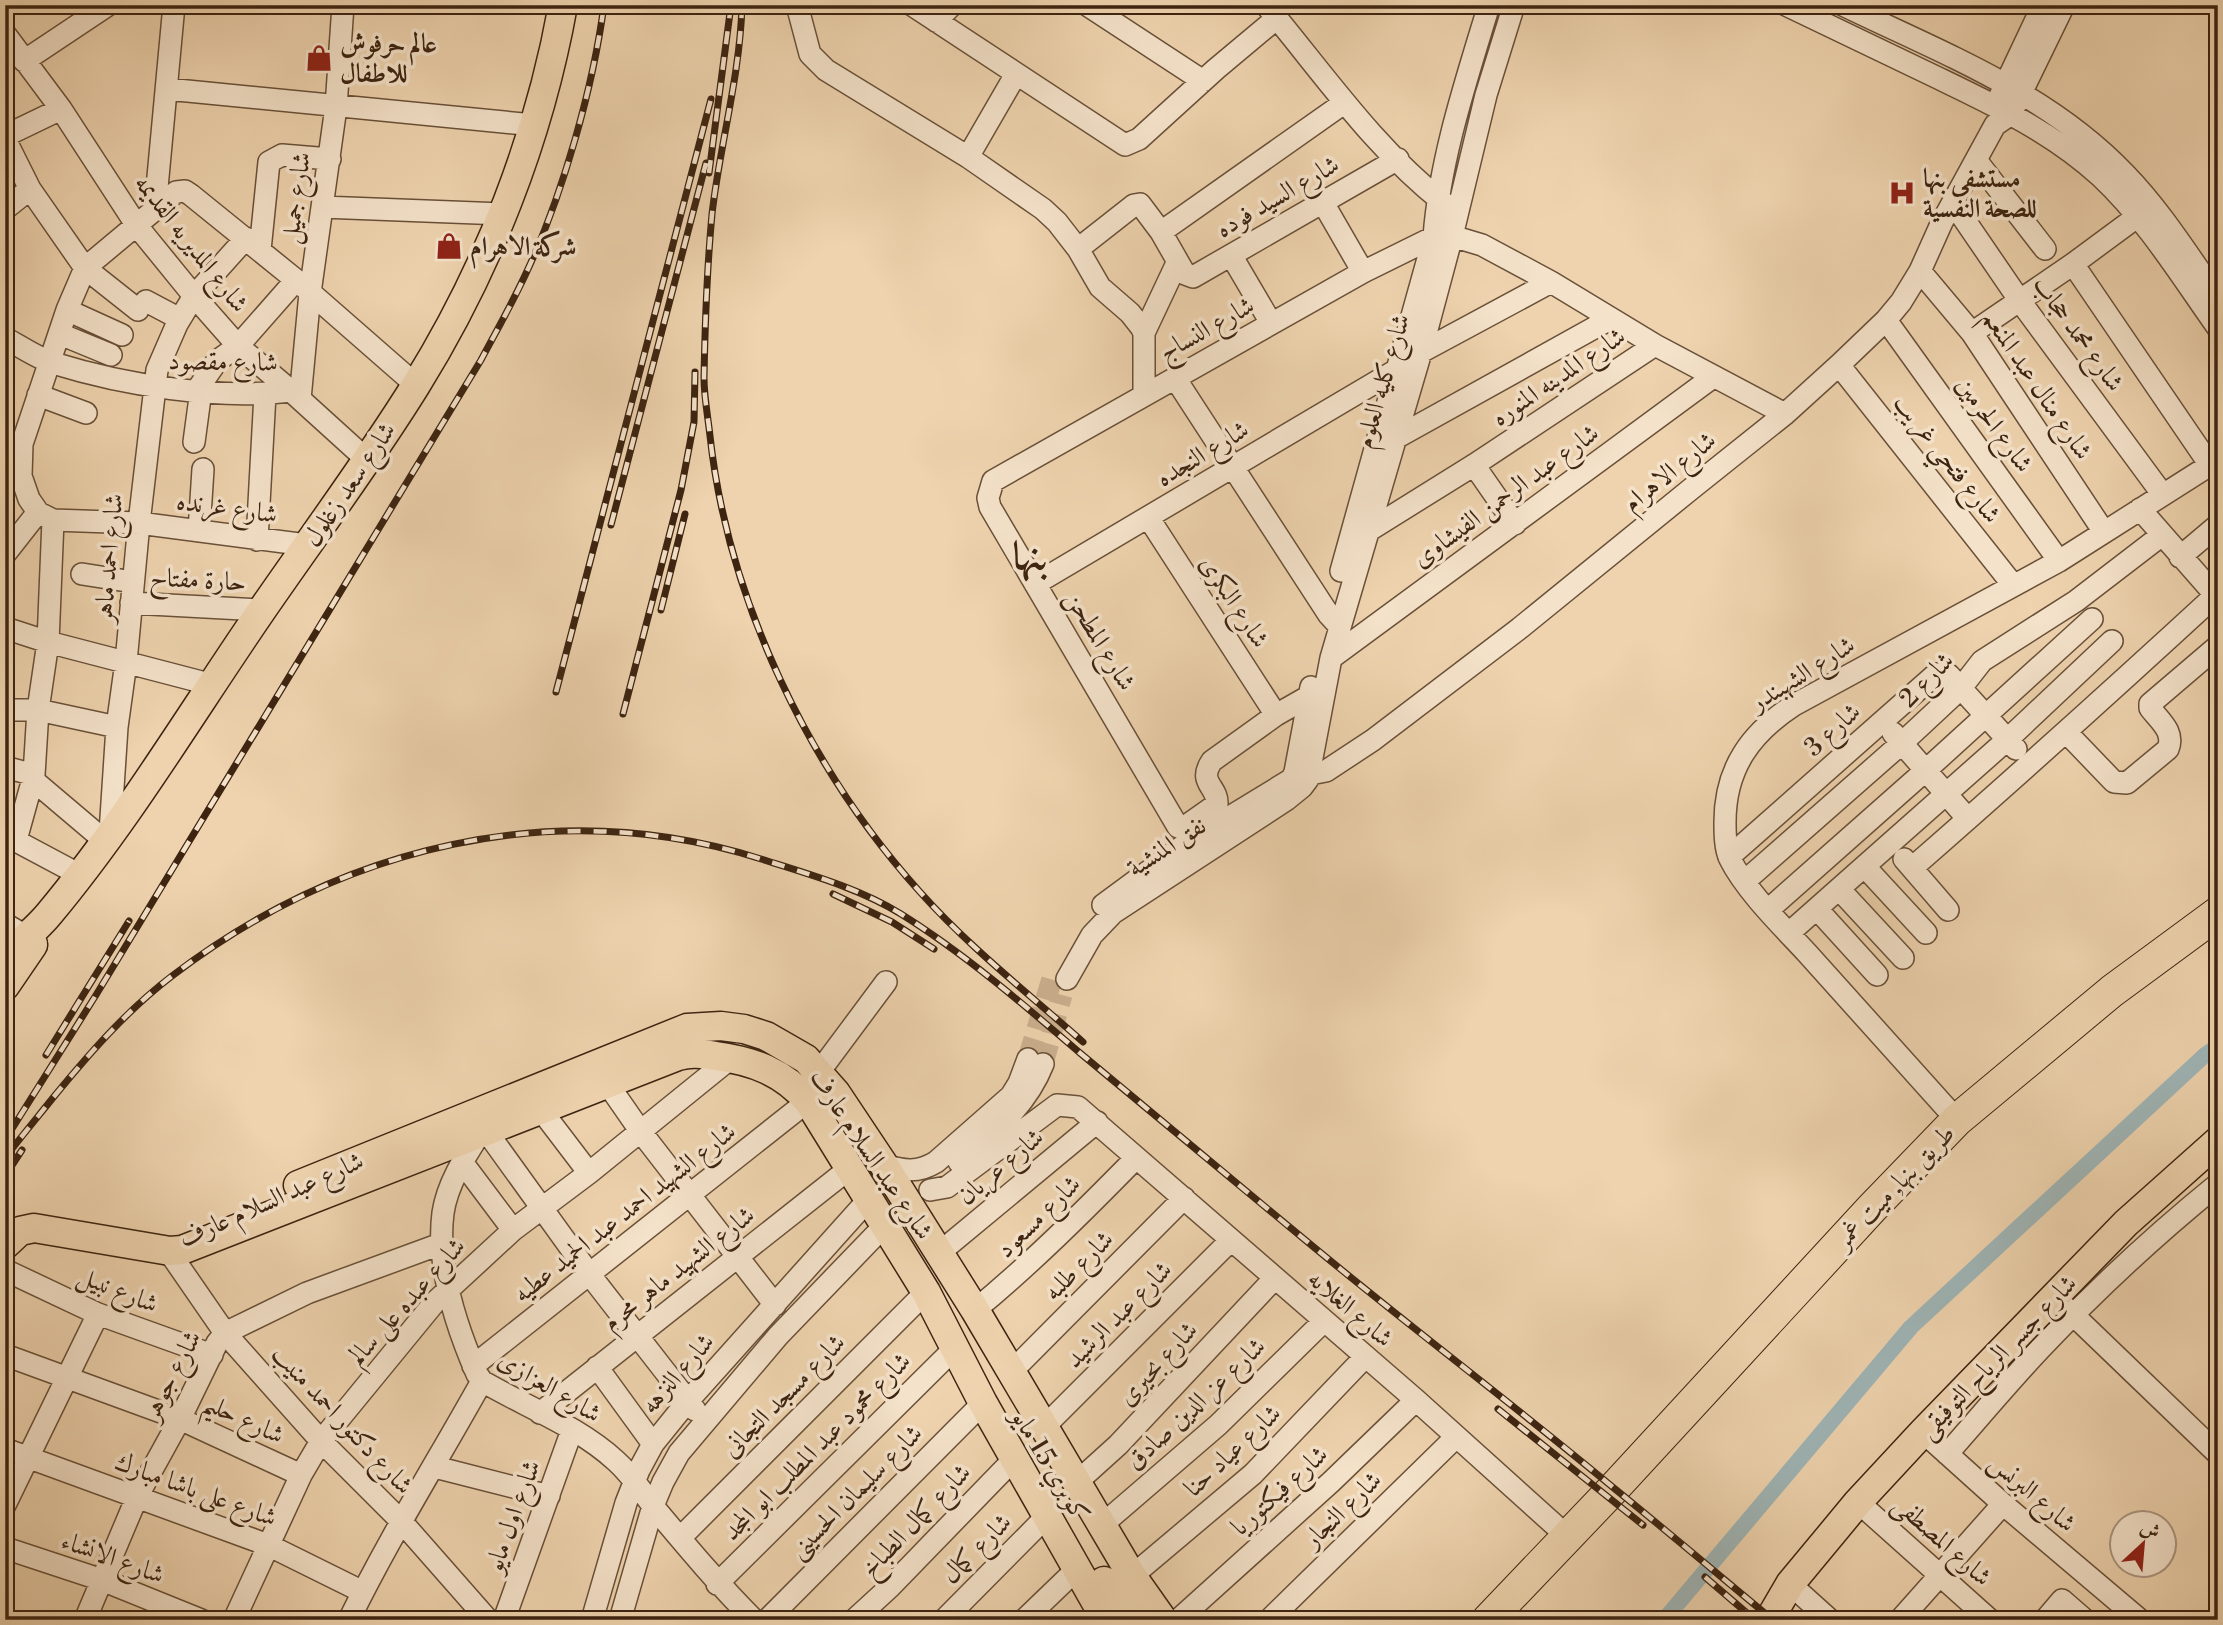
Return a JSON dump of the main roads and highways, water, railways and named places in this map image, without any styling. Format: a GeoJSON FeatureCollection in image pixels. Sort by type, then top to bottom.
{"type":"FeatureCollection","features":[{"type":"Feature","properties":{"kind":"highway","name":"طريق بنها, ميت غمر"},"geometry":{"type":"LineString","coordinates":[[1612,1501],[1877,1213],[1957,1120],[2112,991],[2218,913]]}},
{"type":"Feature","properties":{"kind":"highway","name":"طريق بنها, ميت غمر"},"geometry":{"type":"LineString","coordinates":[[1877,1213],[2005,1099],[2102,1019],[2218,932]]}},
{"type":"Feature","properties":{"kind":"highway"},"geometry":{"type":"LineString","coordinates":[[1495,1619],[1568,1537],[1612,1501]]}},
{"type":"Feature","properties":{"kind":"highway"},"geometry":{"type":"LineString","coordinates":[[1495,1619],[1612,1501]]}},
{"type":"Feature","properties":{"kind":"main road","name":"شارع سعد زغلول"},"geometry":{"type":"LineString","coordinates":[[5,958],[80,875],[162,762],[416,385],[468,291],[503,214],[552,64],[563,5]]}},
{"type":"Feature","properties":{"kind":"main road","name":"شارع سعد زغلول"},"geometry":{"type":"LineString","coordinates":[[5,986],[28,930]]}},
{"type":"Feature","properties":{"kind":"main road","name":"شارع عبد السلام عارف"},"geometry":{"type":"LineString","coordinates":[[478,1131],[687,1028],[721,1026],[755,1032],[783,1044],[812,1065],[836,1093],[884,1165],[1012,1371],[1047,1516],[1107,1620]]}},
{"type":"Feature","properties":{"kind":"main road"},"geometry":{"type":"LineString","coordinates":[[738,1059],[754,1054],[759,1040],[755,1032]]}},
{"type":"Feature","properties":{"kind":"main road","name":"شارع عبد السلام عارف"},"geometry":{"type":"LineString","coordinates":[[8,1236],[41,1228],[167,1249],[176,1236],[541,1110],[687,1053],[738,1059],[770,1070],[796,1086],[808,1101],[926,1292],[983,1403],[1077,1482],[1132,1576],[1163,1620]]}},
{"type":"Feature","properties":{"kind":"main road"},"geometry":{"type":"LineString","coordinates":[[784,1079],[790,1062],[801,1058],[812,1065]]}},
{"type":"Feature","properties":{"kind":"main road","name":"شارع جسر الرياح التوفيقى"},"geometry":{"type":"LineString","coordinates":[[1769,1620],[1790,1584],[1858,1502],[1923,1432],[2064,1306],[2126,1223],[2218,1141]]}},
{"type":"Feature","properties":{"kind":"main road","name":"كوبري 15 مايو"},"geometry":{"type":"LineString","coordinates":[[975,1310],[967,1322],[970,1331],[1027,1440],[1130,1620]]}},
{"type":"Feature","properties":{"kind":"main road","name":"كوبري 15 مايو"},"geometry":{"type":"LineString","coordinates":[[1027,1440],[1144,1620]]}},
{"type":"Feature","properties":{"kind":"main road","name":"شارع جسر الرياح التوفيقى"},"geometry":{"type":"LineString","coordinates":[[1749,1620],[1790,1584]]}},
{"type":"Feature","properties":{"kind":"waterway"},"geometry":{"type":"LineString","coordinates":[[1664,1620],[1911,1327],[2205,1055],[2218,1046]]}},
{"type":"Feature","properties":{"kind":"tunnel"},"geometry":{"type":"LineString","coordinates":[[1028,1059],[1054,972]]}},
{"type":"Feature","properties":{"kind":"tunnel"},"geometry":{"type":"LineString","coordinates":[[1043,1064],[1062,995]]}},
{"type":"Feature","properties":{"kind":"railway"},"geometry":{"type":"LineString","coordinates":[[5,1140],[96,995],[481,360],[523,281],[553,207],[575,140],[592,71],[604,5]]}},
{"type":"Feature","properties":{"kind":"railway"},"geometry":{"type":"LineString","coordinates":[[709,173],[731,5]]}},
{"type":"Feature","properties":{"kind":"railway"},"geometry":{"type":"LineString","coordinates":[[742,5],[738,58],[712,214],[704,378],[720,498],[735,559],[755,620],[780,679],[810,737],[843,792],[880,844],[958,932],[1083,1042]]}},
{"type":"Feature","properties":{"kind":"railway"},"geometry":{"type":"LineString","coordinates":[[556,692],[711,99]]}},
{"type":"Feature","properties":{"kind":"railway"},"geometry":{"type":"LineString","coordinates":[[611,525],[706,163]]}},
{"type":"Feature","properties":{"kind":"railway"},"geometry":{"type":"LineString","coordinates":[[623,714],[681,490],[694,422],[695,372]]}},
{"type":"Feature","properties":{"kind":"railway"},"geometry":{"type":"LineString","coordinates":[[661,610],[685,514]]}},
{"type":"Feature","properties":{"kind":"railway"},"geometry":{"type":"LineString","coordinates":[[5,1158],[94,1050],[123,1019],[172,976],[238,931],[307,894],[379,865],[453,844],[529,833],[606,832],[684,840],[761,859],[833,882],[885,905],[925,929],[971,963],[1342,1271],[1577,1457],[1773,1620]]}},
{"type":"Feature","properties":{"kind":"railway"},"geometry":{"type":"LineString","coordinates":[[833,894],[892,922],[934,949]]}},
{"type":"Feature","properties":{"kind":"railway"},"geometry":{"type":"LineString","coordinates":[[46,1055],[129,921]]}},
{"type":"Feature","properties":{"kind":"railway"},"geometry":{"type":"LineString","coordinates":[[5,1176],[22,1150]]}},
{"type":"Feature","properties":{"kind":"railway"},"geometry":{"type":"LineString","coordinates":[[1498,1409],[1643,1525]]}},
{"type":"Feature","properties":{"kind":"railway"},"geometry":{"type":"LineString","coordinates":[[1705,1577],[1755,1620]]}},
{"type":"Feature","properties":{"kind":"place","name":"عالم حرفوش للاطفال"},"geometry":{"type":"Point","coordinates":[319,58]}},
{"type":"Feature","properties":{"kind":"place","name":"مستشفى بنها للصحة النفسية"},"geometry":{"type":"Point","coordinates":[1902,193]}},
{"type":"Feature","properties":{"kind":"place","name":"شركة الاهرام"},"geometry":{"type":"Point","coordinates":[449,246]}},
{"type":"Feature","properties":{"kind":"district","name":"بنها"},"geometry":{"type":"Point","coordinates":[1031,555]}}]}
